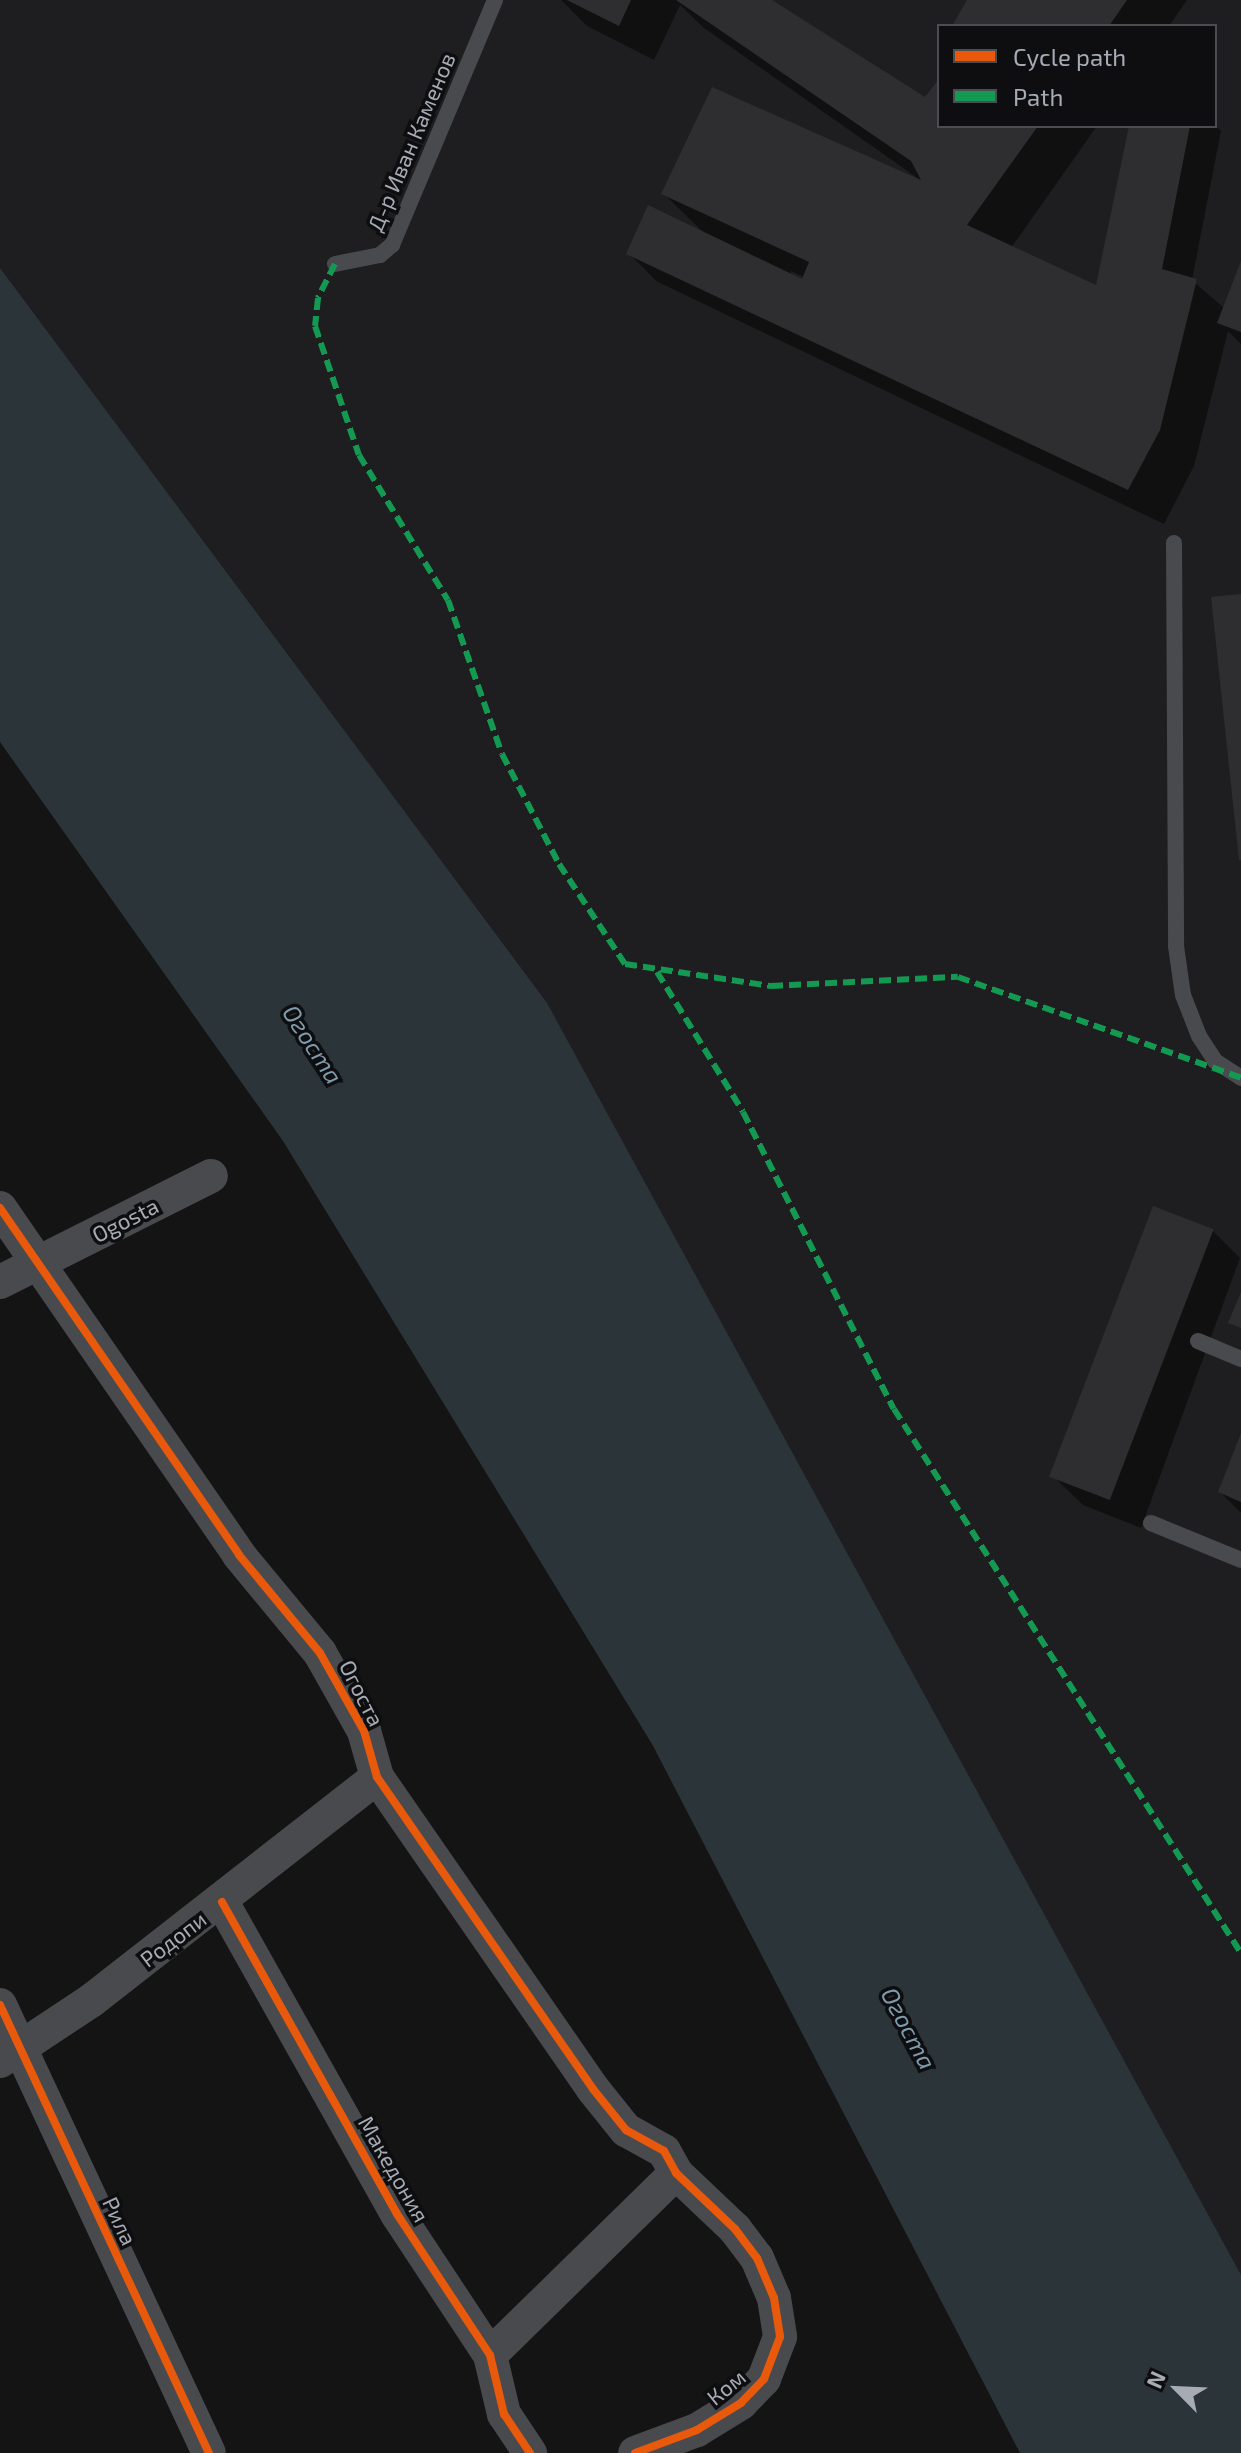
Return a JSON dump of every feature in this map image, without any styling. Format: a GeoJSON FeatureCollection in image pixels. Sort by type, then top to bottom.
{"type":"FeatureCollection","features":[{"type":"Feature","properties":{"kind":"street","name":"Ogosta"},"geometry":{"type":"LineString","coordinates":[[0,1282],[40,1265],[211,1176]]}},
{"type":"Feature","properties":{"kind":"street","name":"Огоста"},"geometry":{"type":"LineString","coordinates":[[0,1208],[239,1555],[320,1653],[364,1731],[377,1777],[593,2089],[626,2130],[664,2151],[676,2173],[735,2229],[757,2258]]}},
{"type":"Feature","properties":{"kind":"street","name":"Родопи"},"geometry":{"type":"LineString","coordinates":[[9,2054],[92,2000],[222,1902],[377,1777]]}},
{"type":"Feature","properties":{"kind":"street","name":"Македония"},"geometry":{"type":"LineString","coordinates":[[222,1902],[397,2214],[490,2355],[504,2414],[530,2453]]}},
{"type":"Feature","properties":{"kind":"street","name":"Рила"},"geometry":{"type":"LineString","coordinates":[[0,2005],[9,2054],[209,2453]]}},
{"type":"Feature","properties":{"kind":"street"},"geometry":{"type":"LineString","coordinates":[[490,2355],[676,2173]]}},
{"type":"Feature","properties":{"kind":"street","name":"Ком"},"geometry":{"type":"LineString","coordinates":[[635,2453],[697,2430],[741,2403],[764,2379],[780,2337],[774,2298],[757,2258]]}},
{"type":"Feature","properties":{"kind":"lane","name":"Д-р Иван Каменов"},"geometry":{"type":"LineString","coordinates":[[335,264],[380,255],[392,245],[495,0]]}},
{"type":"Feature","properties":{"kind":"lane"},"geometry":{"type":"LineString","coordinates":[[1174,543],[1176,946],[1183,995],[1199,1036],[1215,1061],[1241,1078]]}},
{"type":"Feature","properties":{"kind":"lane"},"geometry":{"type":"LineString","coordinates":[[1198,1341],[1241,1359]]}},
{"type":"Feature","properties":{"kind":"lane"},"geometry":{"type":"LineString","coordinates":[[1151,1523],[1241,1560]]}},
{"type":"Feature","properties":{"kind":"shaded area"},"geometry":{"type":"Polygon","coordinates":[[[0,0],[1241,0],[1241,2453],[0,556],[0,0]]]}},
{"type":"Feature","properties":{"kind":"water"},"geometry":{"type":"Polygon","coordinates":[[[0,268],[547,1003],[1241,2275],[1241,2453],[1020,2453],[652,1744],[283,1141],[0,742],[0,268]]]}},
{"type":"Feature","properties":{"kind":"building"},"geometry":{"type":"Polygon","coordinates":[[[567,0],[631,0],[619,26],[567,0]]]}},
{"type":"Feature","properties":{"kind":"building"},"geometry":{"type":"Polygon","coordinates":[[[676,0],[772,0],[925,97],[937,82],[937,128],[1037,128],[967,225],[1096,285],[1129,128],[1190,128],[1162,269],[1197,279],[1160,430],[1128,490],[626,254],[648,205],[802,279],[809,262],[661,194],[712,87],[921,180],[911,161],[676,0]]]}},
{"type":"Feature","properties":{"kind":"building"},"geometry":{"type":"Polygon","coordinates":[[[967,0],[1127,0],[1110,24],[953,24],[967,0]]]}},
{"type":"Feature","properties":{"kind":"building"},"geometry":{"type":"Polygon","coordinates":[[[1241,261],[1241,332],[1217,323],[1241,261]]]}},
{"type":"Feature","properties":{"kind":"building"},"geometry":{"type":"Polygon","coordinates":[[[1241,594],[1241,860],[1239,860],[1211,597],[1241,594]]]}},
{"type":"Feature","properties":{"kind":"building"},"geometry":{"type":"Polygon","coordinates":[[[1153,1206],[1214,1229],[1110,1500],[1049,1477],[1153,1206]]]}},
{"type":"Feature","properties":{"kind":"building"},"geometry":{"type":"Polygon","coordinates":[[[1241,1292],[1241,1328],[1228,1323],[1241,1292]]]}},
{"type":"Feature","properties":{"kind":"building"},"geometry":{"type":"Polygon","coordinates":[[[1241,1433],[1241,1502],[1218,1492],[1241,1433]]]}},
{"type":"Feature","properties":{"kind":"marked path"},"geometry":{"type":"LineString","coordinates":[[335,264],[318,298],[315,326],[359,455],[448,600],[502,754],[559,864],[625,964],[771,986],[958,977],[1241,1078]]}},
{"type":"Feature","properties":{"kind":"marked path"},"geometry":{"type":"LineString","coordinates":[[657,972],[743,1112],[894,1409],[1241,1953]]}},
{"type":"Feature","properties":{"kind":"cycle path"},"geometry":{"type":"LineString","coordinates":[[0,1208],[239,1555],[320,1653],[364,1731],[377,1777],[593,2089],[626,2130],[664,2151],[676,2173],[735,2229],[757,2258],[774,2298],[780,2337],[764,2379],[741,2403],[697,2430],[635,2453]]}},
{"type":"Feature","properties":{"kind":"cycle path"},"geometry":{"type":"LineString","coordinates":[[222,1902],[397,2214],[490,2355],[504,2414],[530,2453]]}},
{"type":"Feature","properties":{"kind":"cycle path"},"geometry":{"type":"LineString","coordinates":[[0,2005],[209,2453]]}}]}
